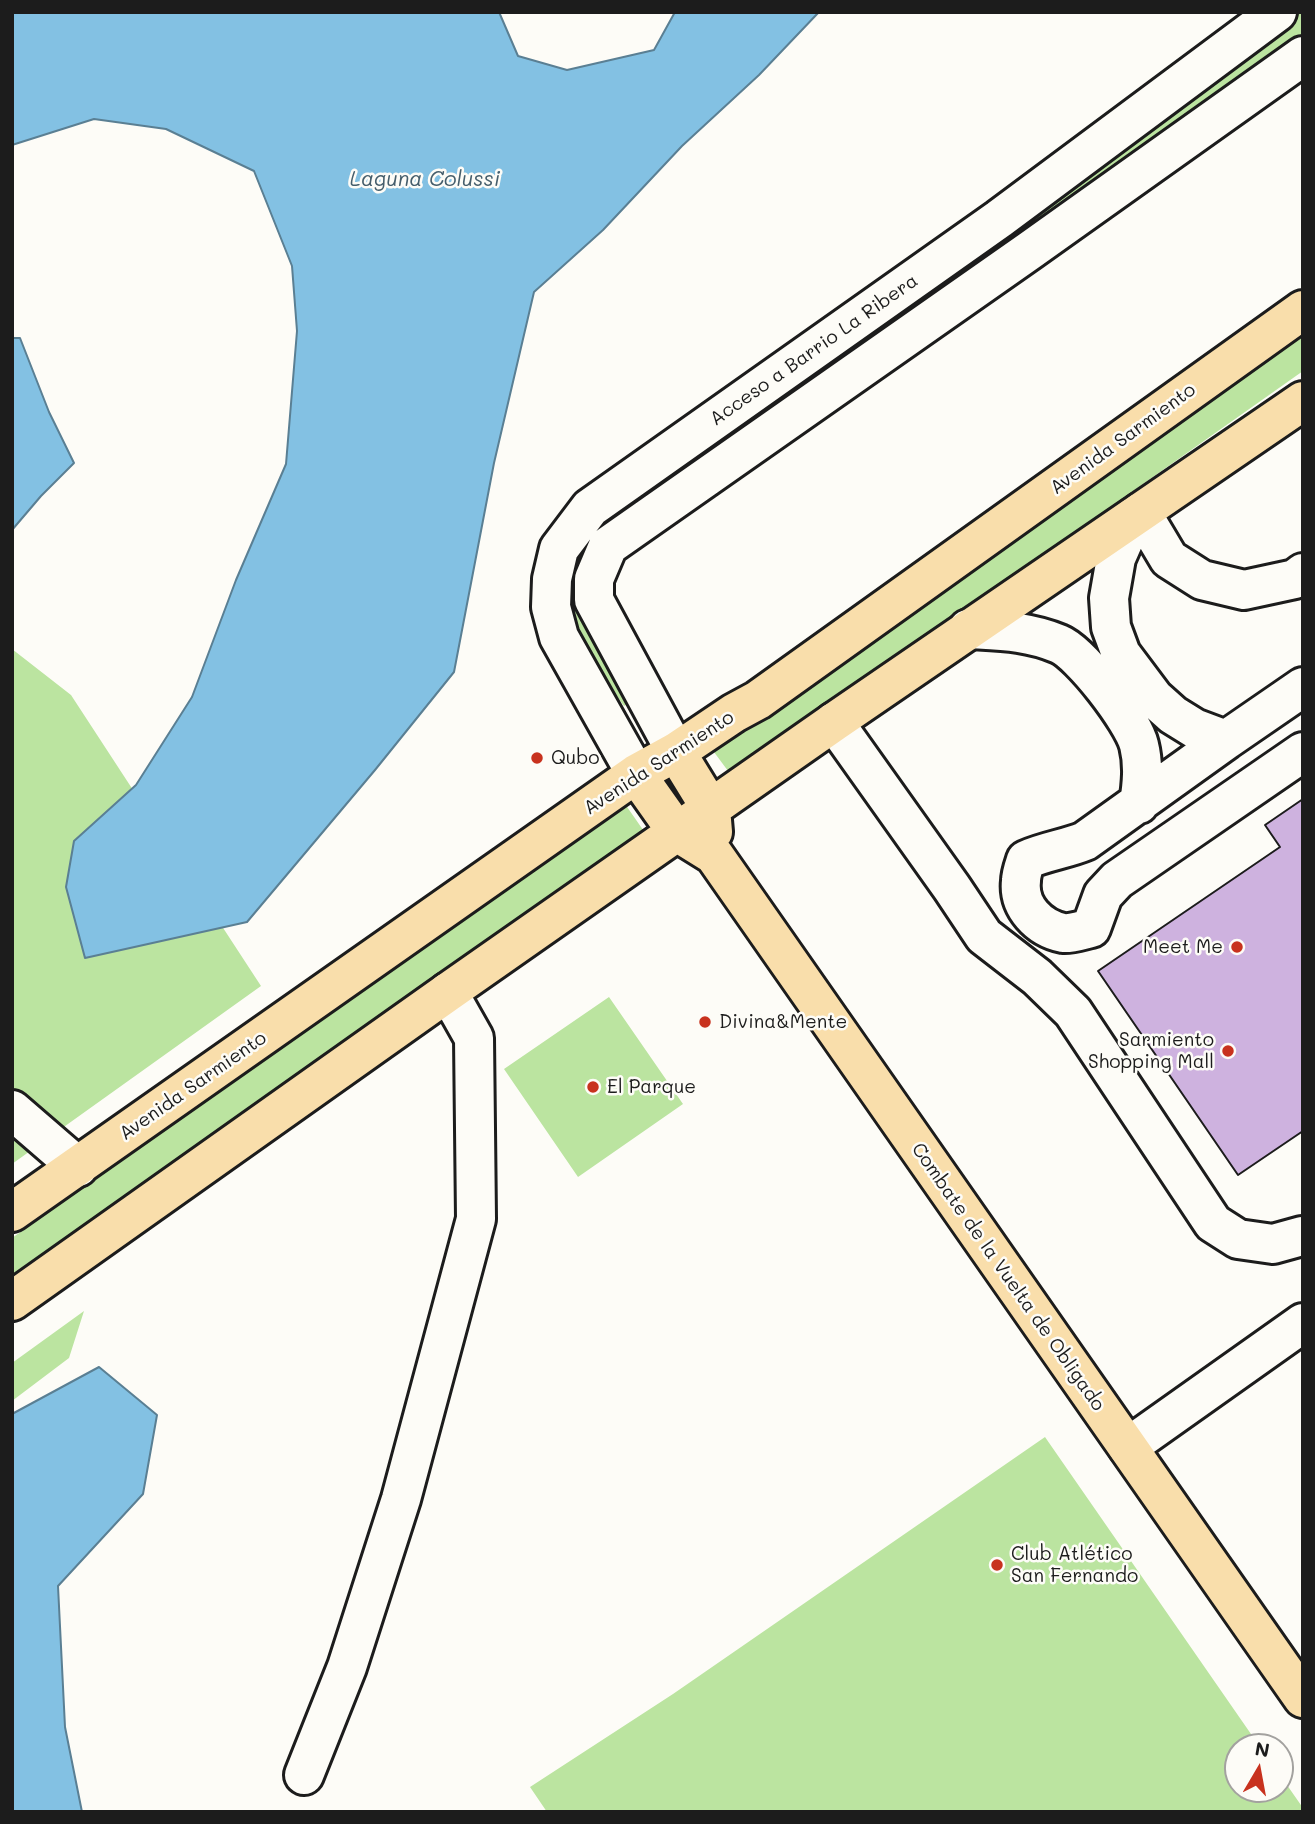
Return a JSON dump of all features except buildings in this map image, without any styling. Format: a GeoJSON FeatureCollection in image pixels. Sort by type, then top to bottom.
{"type":"FeatureCollection","features":[{"type":"Feature","properties":{"kind":"main road","name":"Avenida Sarmiento"},"geometry":{"type":"LineString","coordinates":[[12,1212],[636,774],[758,700],[1303,310]]}},
{"type":"Feature","properties":{"kind":"main road"},"geometry":{"type":"LineString","coordinates":[[12,1301],[834,722],[1303,401]]}},
{"type":"Feature","properties":{"kind":"main road"},"geometry":{"type":"LineString","coordinates":[[676,752],[711,809],[714,855]]}},
{"type":"Feature","properties":{"kind":"main road","name":"Combate de la Vuelta de Obligado"},"geometry":{"type":"LineString","coordinates":[[636,774],[677,832],[714,855],[1303,1699]]}},
{"type":"Feature","properties":{"kind":"street","name":"Acceso a Barrio La Ribera"},"geometry":{"type":"LineString","coordinates":[[636,774],[559,637],[551,607],[552,579],[559,549],[590,508],[999,219],[1277,12]]}},
{"type":"Feature","properties":{"kind":"street"},"geometry":{"type":"LineString","coordinates":[[676,752],[594,600],[594,579],[608,546],[1303,56]]}},
{"type":"Feature","properties":{"kind":"street"},"geometry":{"type":"LineString","coordinates":[[999,219],[1030,251]]}},
{"type":"Feature","properties":{"kind":"street"},"geometry":{"type":"LineString","coordinates":[[1226,740],[1194,729],[1173,715],[1154,698],[1121,654],[1111,627],[1109,598],[1116,558],[1137,514],[1169,559],[1202,580],[1244,590],[1294,579],[1303,573]]}},
{"type":"Feature","properties":{"kind":"street"},"geometry":{"type":"LineString","coordinates":[[968,629],[1023,632],[1036,636],[1062,645],[1087,667],[1126,719],[1139,743],[1143,774],[1139,804]]}},
{"type":"Feature","properties":{"kind":"street"},"geometry":{"type":"LineString","coordinates":[[1303,687],[1085,841],[1065,849],[1046,851],[1026,860],[1020,883],[1024,903],[1032,916],[1045,926],[1065,934],[1091,928],[1103,895],[1117,880],[1303,752]]}},
{"type":"Feature","properties":{"kind":"street"},"geometry":{"type":"LineString","coordinates":[[834,722],[984,936],[1037,976],[1073,1012],[1213,1223],[1238,1239],[1273,1244],[1303,1236]]}},
{"type":"Feature","properties":{"kind":"street"},"geometry":{"type":"LineString","coordinates":[[1037,976],[1065,934]]}},
{"type":"Feature","properties":{"kind":"street"},"geometry":{"type":"LineString","coordinates":[[304,1775],[347,1667],[401,1499],[476,1219],[474,1038],[448,992]]}},
{"type":"Feature","properties":{"kind":"street"},"geometry":{"type":"LineString","coordinates":[[12,1110],[78,1167]]}},
{"type":"Feature","properties":{"kind":"street"},"geometry":{"type":"LineString","coordinates":[[1128,1447],[1303,1323]]}},
{"type":"Feature","properties":{"kind":"green space"},"geometry":{"type":"Polygon","coordinates":[[[1299,12],[1303,12],[1303,44],[1041,230],[1030,215],[1299,12]]]}},
{"type":"Feature","properties":{"kind":"green space"},"geometry":{"type":"Polygon","coordinates":[[[993,244],[1005,253],[582,587],[584,622],[635,699],[624,706],[577,640],[566,588],[573,552],[592,525],[993,244]]]}},
{"type":"Feature","properties":{"kind":"green space"},"geometry":{"type":"Polygon","coordinates":[[[1303,328],[1303,371],[731,775],[711,748],[1303,328]]]}},
{"type":"Feature","properties":{"kind":"green space"},"geometry":{"type":"Polygon","coordinates":[[[12,649],[71,695],[261,986],[12,1164],[12,649]]]}},
{"type":"Feature","properties":{"kind":"green space"},"geometry":{"type":"Polygon","coordinates":[[[625,804],[648,837],[12,1287],[12,1238],[625,804]]]}},
{"type":"Feature","properties":{"kind":"green space","name":"El Parque"},"geometry":{"type":"Polygon","coordinates":[[[609,997],[683,1104],[578,1177],[504,1069],[609,997]]]}},
{"type":"Feature","properties":{"kind":"green space"},"geometry":{"type":"Polygon","coordinates":[[[84,1311],[69,1358],[12,1401],[12,1363],[84,1311]]]}},
{"type":"Feature","properties":{"kind":"green space","name":"Club Atlético San Fernando"},"geometry":{"type":"Polygon","coordinates":[[[1045,1437],[1250,1733],[1224,1733],[1224,1803],[1294,1803],[1294,1795],[1303,1812],[547,1812],[530,1787],[673,1694],[1045,1437]]]}},
{"type":"Feature","properties":{"kind":"water","name":"Laguna Colussi"},"geometry":{"type":"Polygon","coordinates":[[[12,12],[499,12],[518,56],[567,70],[654,50],[675,12],[819,12],[759,75],[682,146],[603,230],[534,292],[494,463],[454,672],[247,922],[85,958],[66,887],[74,841],[136,785],[192,697],[236,580],[286,464],[297,331],[292,266],[254,171],[166,129],[94,119],[12,145],[12,12]]]}},
{"type":"Feature","properties":{"kind":"water"},"geometry":{"type":"Polygon","coordinates":[[[12,338],[20,338],[49,412],[74,463],[12,530],[12,338]]]}},
{"type":"Feature","properties":{"kind":"water"},"geometry":{"type":"Polygon","coordinates":[[[99,1367],[157,1415],[143,1494],[58,1586],[65,1727],[82,1812],[12,1812],[12,1414],[99,1367]]]}},
{"type":"Feature","properties":{"kind":"place","name":"Qubo"},"geometry":{"type":"Point","coordinates":[537,758]}},
{"type":"Feature","properties":{"kind":"place","name":"Meet Me"},"geometry":{"type":"Point","coordinates":[1237,947]}},
{"type":"Feature","properties":{"kind":"place","name":"Divina&Mente"},"geometry":{"type":"Point","coordinates":[705,1022]}},
{"type":"Feature","properties":{"kind":"place","name":"Sarmiento Shopping Mall"},"geometry":{"type":"Point","coordinates":[1228,1051]}},
{"type":"Feature","properties":{"kind":"place","name":"El Parque"},"geometry":{"type":"Point","coordinates":[593,1087]}},
{"type":"Feature","properties":{"kind":"place","name":"Club Atlético San Fernando"},"geometry":{"type":"Point","coordinates":[997,1565]}}]}
